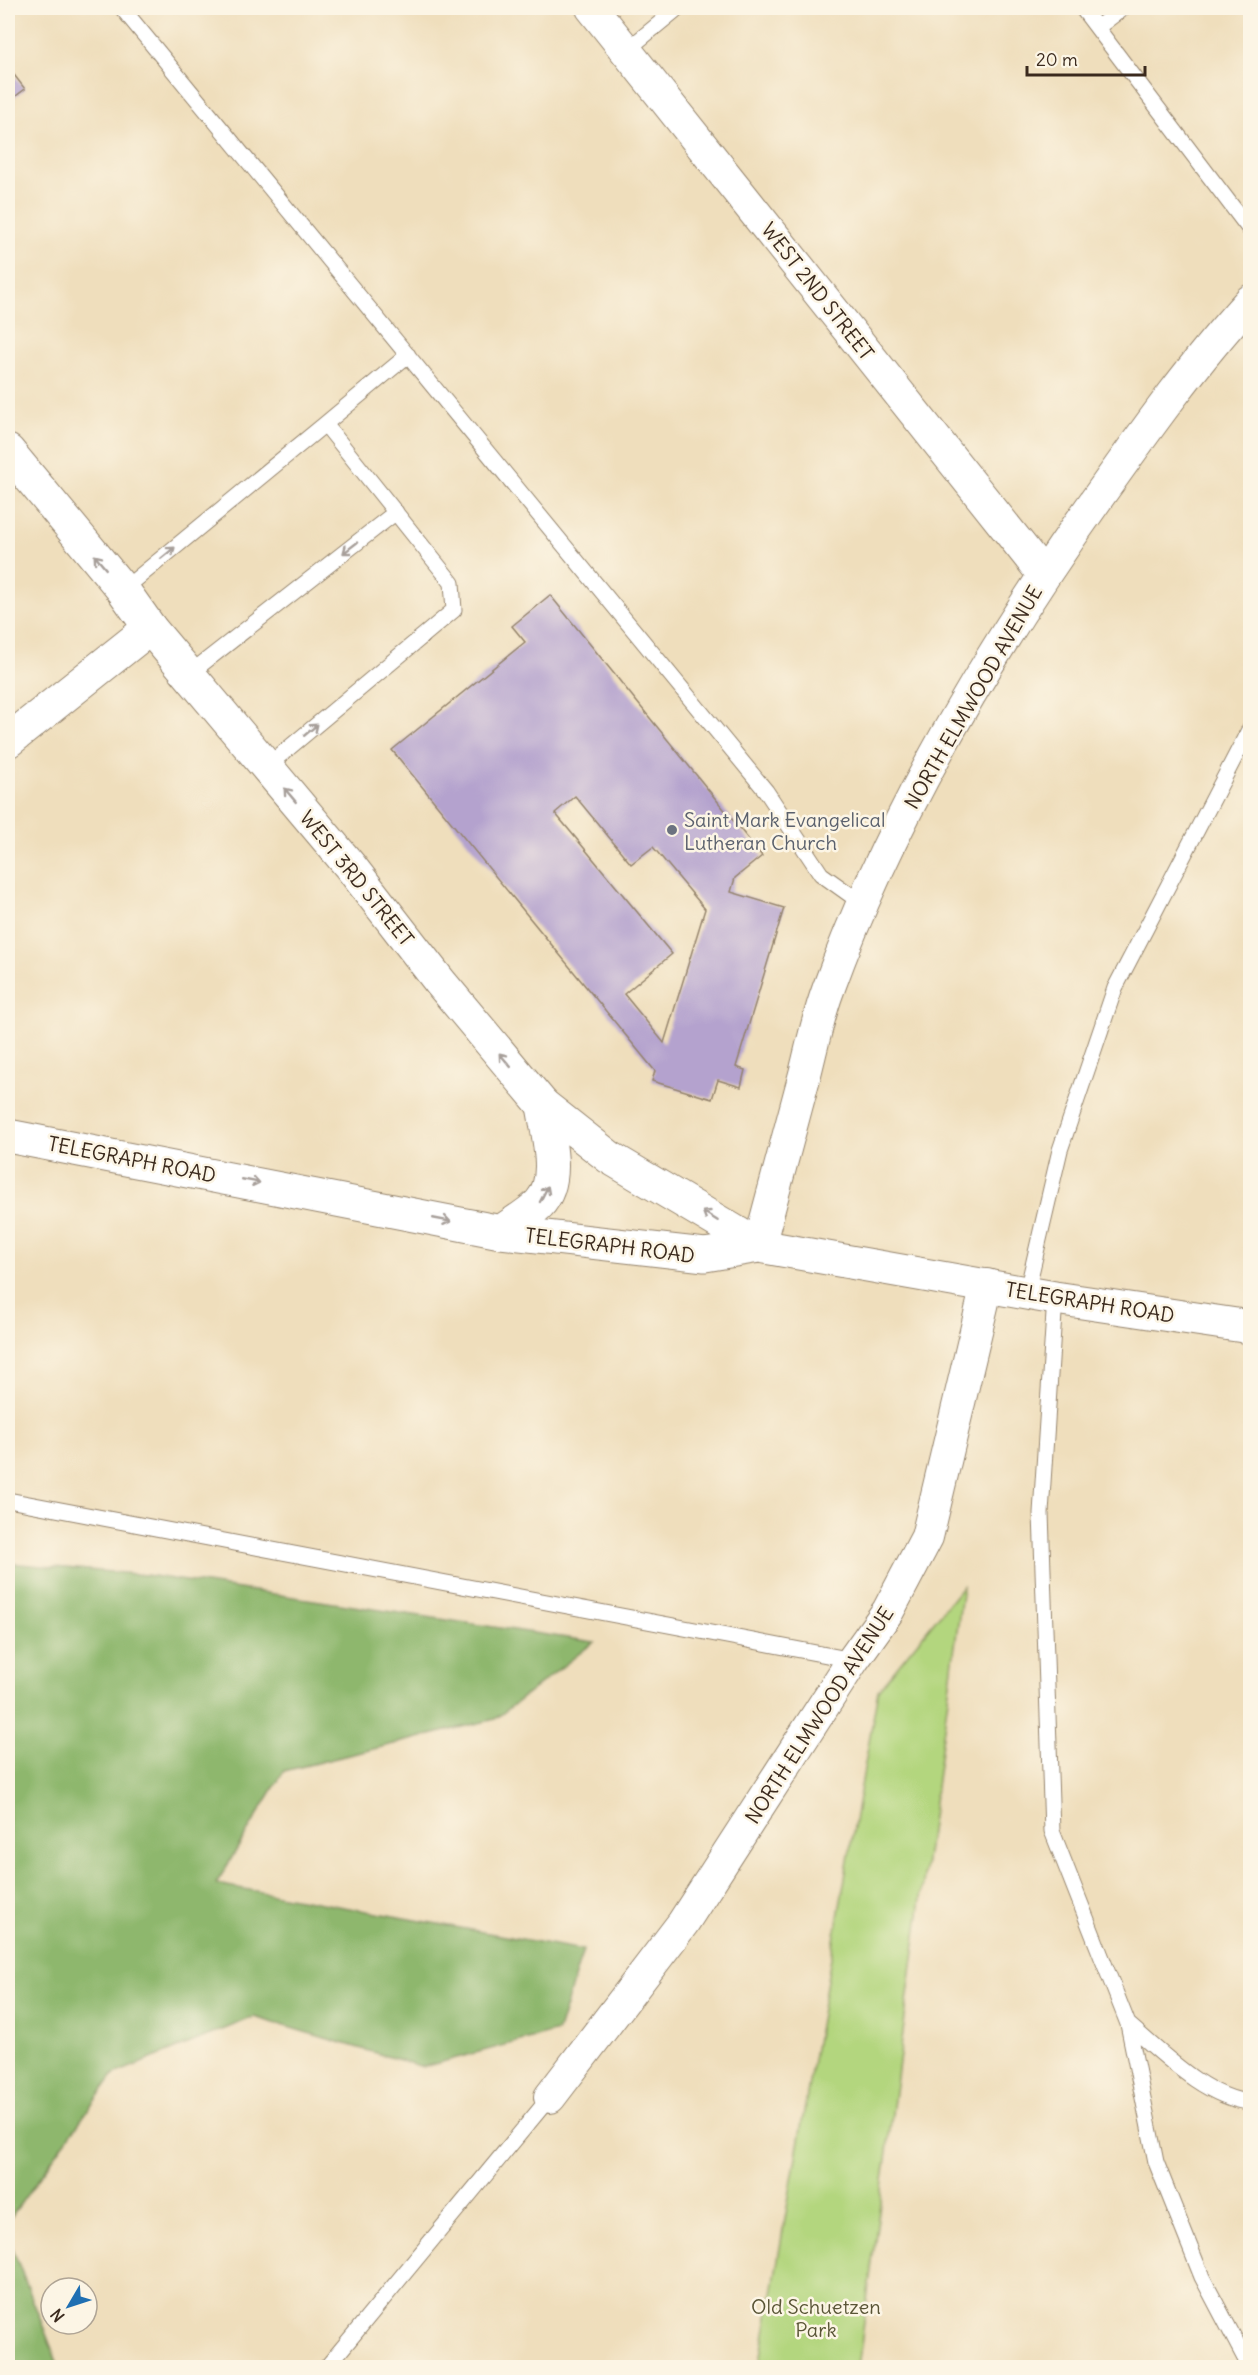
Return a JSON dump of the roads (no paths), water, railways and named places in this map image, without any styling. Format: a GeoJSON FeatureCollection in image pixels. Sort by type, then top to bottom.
{"type":"FeatureCollection","features":[{"type":"Feature","properties":{"kind":"street","name":"WEST 2ND STREET"},"geometry":{"type":"LineString","coordinates":[[592,8],[1043,574]]}},
{"type":"Feature","properties":{"kind":"street","name":"NORTH ELMWOOD AVENUE"},"geometry":{"type":"LineString","coordinates":[[759,1246],[827,992],[863,904],[906,814],[957,718],[1043,574],[1140,437],[1215,339],[1251,301]]}},
{"type":"Feature","properties":{"kind":"street","name":"WEST 3RD STREET"},"geometry":{"type":"LineString","coordinates":[[8,451],[123,590],[150,628],[543,1105],[609,1157],[759,1246]]}},
{"type":"Feature","properties":{"kind":"street"},"geometry":{"type":"LineString","coordinates":[[8,741],[150,628]]}},
{"type":"Feature","properties":{"kind":"street"},"geometry":{"type":"LineString","coordinates":[[501,1232],[539,1203],[548,1190],[551,1173],[543,1105]]}},
{"type":"Feature","properties":{"kind":"street","name":"TELEGRAPH ROAD"},"geometry":{"type":"LineString","coordinates":[[8,1136],[501,1232],[705,1256],[759,1246],[1041,1295],[1251,1327]]}},
{"type":"Feature","properties":{"kind":"street","name":"NORTH ELMWOOD AVENUE"},"geometry":{"type":"LineString","coordinates":[[550,2097],[683,1923],[853,1660],[888,1611],[927,1537],[987,1285]]}},
{"type":"Feature","properties":{"kind":"lane"},"geometry":{"type":"LineString","coordinates":[[122,8],[766,791],[821,874],[863,904]]}},
{"type":"Feature","properties":{"kind":"lane"},"geometry":{"type":"LineString","coordinates":[[627,50],[678,8]]}},
{"type":"Feature","properties":{"kind":"lane"},"geometry":{"type":"LineString","coordinates":[[1082,8],[1251,230]]}},
{"type":"Feature","properties":{"kind":"lane"},"geometry":{"type":"LineString","coordinates":[[1098,27],[1123,8]]}},
{"type":"Feature","properties":{"kind":"lane"},"geometry":{"type":"LineString","coordinates":[[123,590],[408,355]]}},
{"type":"Feature","properties":{"kind":"lane"},"geometry":{"type":"LineString","coordinates":[[266,767],[445,620],[454,610],[452,583],[325,424]]}},
{"type":"Feature","properties":{"kind":"lane"},"geometry":{"type":"LineString","coordinates":[[189,674],[396,512]]}},
{"type":"Feature","properties":{"kind":"lane"},"geometry":{"type":"LineString","coordinates":[[1250,2367],[1202,2277],[1156,2162],[1128,2024],[1053,1831],[1041,1513],[1041,1295],[1060,1150],[1115,988],[1251,728]]}},
{"type":"Feature","properties":{"kind":"lane"},"geometry":{"type":"LineString","coordinates":[[8,1500],[853,1660]]}},
{"type":"Feature","properties":{"kind":"lane"},"geometry":{"type":"LineString","coordinates":[[1128,2024],[1189,2076],[1240,2101],[1251,2102]]}},
{"type":"Feature","properties":{"kind":"lane"},"geometry":{"type":"LineString","coordinates":[[326,2367],[550,2097]]}},
{"type":"Feature","properties":{"kind":"place","name":"Saint Mark Evangelical Lutheran Church"},"geometry":{"type":"Point","coordinates":[672,830]}},
{"type":"Feature","properties":{"kind":"park label","name":"Old Schuetzen Park"},"geometry":{"type":"Point","coordinates":[816,2318]}}]}
